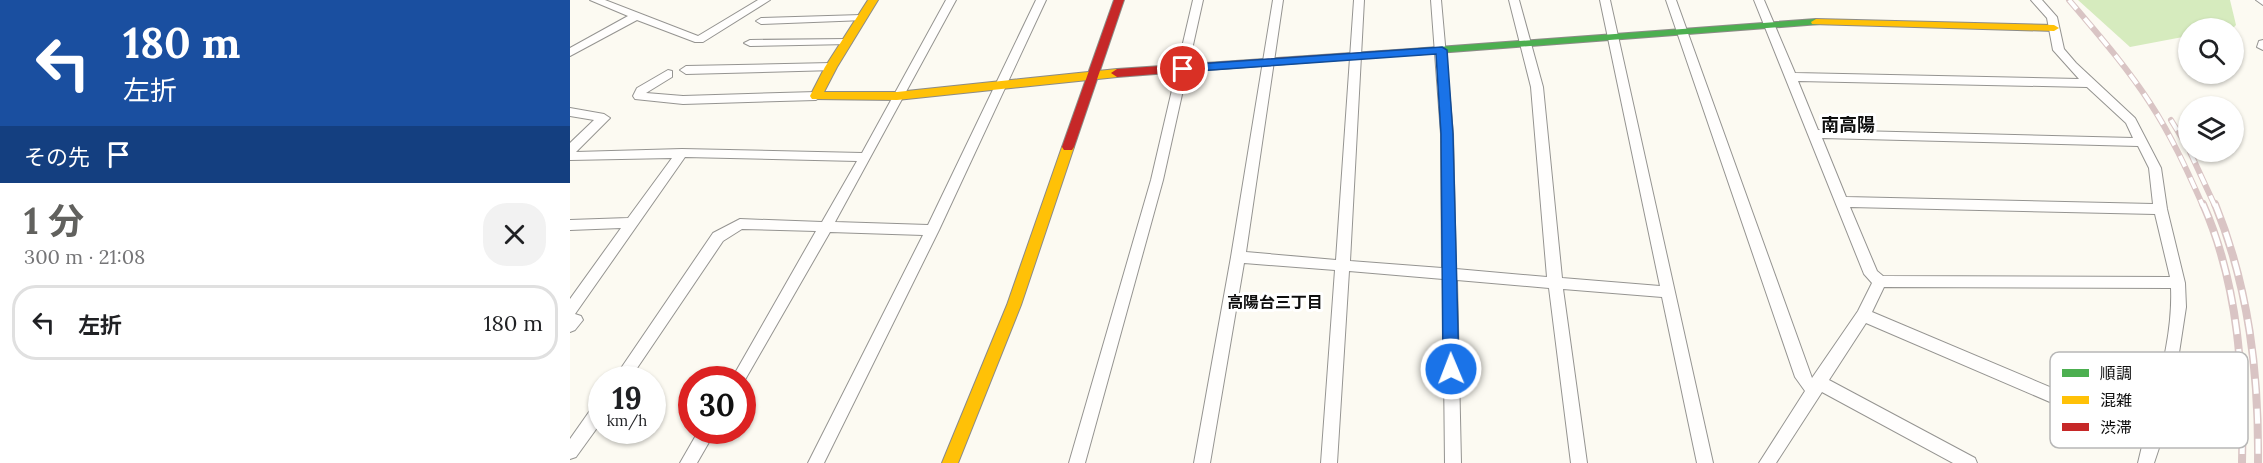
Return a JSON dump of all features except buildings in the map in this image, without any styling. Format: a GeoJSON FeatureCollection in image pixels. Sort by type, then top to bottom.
{"type":"FeatureCollection","features":[{"type":"Feature","properties":{"kind":"street"},"geometry":{"type":"LineString","coordinates":[[595,0],[699,40],[761,1]]}},
{"type":"Feature","properties":{"kind":"street"},"geometry":{"type":"LineString","coordinates":[[816,96],[831,67],[873,0]]}},
{"type":"Feature","properties":{"kind":"street"},"geometry":{"type":"LineString","coordinates":[[746,366],[866,157],[951,0]]}},
{"type":"Feature","properties":{"kind":"street"},"geometry":{"type":"LineString","coordinates":[[816,463],[1002,86],[1041,0]]}},
{"type":"Feature","properties":{"kind":"street"},"geometry":{"type":"LineString","coordinates":[[950,463],[1014,305],[1119,0]]}},
{"type":"Feature","properties":{"kind":"street"},"geometry":{"type":"LineString","coordinates":[[1077,463],[1157,180],[1198,0]]}},
{"type":"Feature","properties":{"kind":"street"},"geometry":{"type":"LineString","coordinates":[[1202,463],[1238,257],[1278,0]]}},
{"type":"Feature","properties":{"kind":"street"},"geometry":{"type":"LineString","coordinates":[[1329,463],[1359,0]]}},
{"type":"Feature","properties":{"kind":"street"},"geometry":{"type":"LineString","coordinates":[[1436,0],[1442,50],[1447,134],[1448,275],[1454,463]]}},
{"type":"Feature","properties":{"kind":"street"},"geometry":{"type":"LineString","coordinates":[[1514,0],[1536,87],[1555,282],[1579,463]]}},
{"type":"Feature","properties":{"kind":"street"},"geometry":{"type":"LineString","coordinates":[[1605,0],[1706,463]]}},
{"type":"Feature","properties":{"kind":"street"},"geometry":{"type":"LineString","coordinates":[[1671,0],[1803,377],[1815,386],[1969,463]]}},
{"type":"Feature","properties":{"kind":"street"},"geometry":{"type":"LineString","coordinates":[[1760,0],[1871,274],[1880,281],[2178,283]]}},
{"type":"Feature","properties":{"kind":"street"},"geometry":{"type":"LineString","coordinates":[[2036,0],[2052,17],[2059,50],[2131,121],[2156,168],[2160,209],[2178,283],[2179,307],[2172,352]]}},
{"type":"Feature","properties":{"kind":"street"},"geometry":{"type":"LineString","coordinates":[[570,53],[636,16]]}},
{"type":"Feature","properties":{"kind":"street"},"geometry":{"type":"LineString","coordinates":[[761,21],[861,18]]}},
{"type":"Feature","properties":{"kind":"street"},"geometry":{"type":"LineString","coordinates":[[668,74],[641,91],[639,96],[683,100],[897,96],[1094,75],[1820,22],[2054,28]]}},
{"type":"Feature","properties":{"kind":"street"},"geometry":{"type":"LineString","coordinates":[[750,43],[846,42]]}},
{"type":"Feature","properties":{"kind":"street"},"geometry":{"type":"LineString","coordinates":[[686,70],[831,67]]}},
{"type":"Feature","properties":{"kind":"street"},"geometry":{"type":"LineString","coordinates":[[1790,77],[2091,83]]}},
{"type":"Feature","properties":{"kind":"street"},"geometry":{"type":"LineString","coordinates":[[570,112],[604,118],[570,150]]}},
{"type":"Feature","properties":{"kind":"street"},"geometry":{"type":"LineString","coordinates":[[1814,134],[2141,142]]}},
{"type":"Feature","properties":{"kind":"street"},"geometry":{"type":"LineString","coordinates":[[570,156],[682,153],[866,157]]}},
{"type":"Feature","properties":{"kind":"street"},"geometry":{"type":"LineString","coordinates":[[570,310],[682,153]]}},
{"type":"Feature","properties":{"kind":"street"},"geometry":{"type":"LineString","coordinates":[[1841,202],[2160,209]]}},
{"type":"Feature","properties":{"kind":"street"},"geometry":{"type":"LineString","coordinates":[[570,225],[631,223]]}},
{"type":"Feature","properties":{"kind":"street"},"geometry":{"type":"LineString","coordinates":[[630,366],[718,237],[740,224],[932,230]]}},
{"type":"Feature","properties":{"kind":"street"},"geometry":{"type":"LineString","coordinates":[[1238,257],[1669,292]]}},
{"type":"Feature","properties":{"kind":"street"},"geometry":{"type":"LineString","coordinates":[[1773,461],[1815,386],[1863,315],[1880,281]]}},
{"type":"Feature","properties":{"kind":"street"},"geometry":{"type":"LineString","coordinates":[[1863,315],[2050,395]]}},
{"type":"Feature","properties":{"kind":"street"},"geometry":{"type":"LineString","coordinates":[[570,320],[576,320],[570,326]]}},
{"type":"Feature","properties":{"kind":"street"},"geometry":{"type":"LineString","coordinates":[[570,452],[588,427]]}},
{"type":"Feature","properties":{"kind":"street"},"geometry":{"type":"LineString","coordinates":[[688,463],[700,444]]}},
{"type":"Feature","properties":{"kind":"street"},"geometry":{"type":"LineString","coordinates":[[2146,463],[2151,448]]}},
{"type":"Feature","properties":{"kind":"green space"},"geometry":{"type":"Polygon","coordinates":[[[2078,0],[2230,0],[2234,18],[2178,18],[2178,38],[2130,47],[2078,0]]]}},
{"type":"Feature","properties":{"kind":"railway"},"geometry":{"type":"LineString","coordinates":[[2069,0],[2101,37],[2158,115],[2203,206]]}},
{"type":"Feature","properties":{"kind":"railway"},"geometry":{"type":"LineString","coordinates":[[2171,120],[2178,132]]}},
{"type":"Feature","properties":{"kind":"railway"},"geometry":{"type":"LineString","coordinates":[[2195,162],[2215,206]]}},
{"type":"Feature","properties":{"kind":"railway"},"geometry":{"type":"LineString","coordinates":[[2203,204],[2225,267],[2239,352]]}},
{"type":"Feature","properties":{"kind":"railway"},"geometry":{"type":"LineString","coordinates":[[2215,204],[2236,267],[2250,332],[2254,364],[2258,463]]}},
{"type":"Feature","properties":{"kind":"railway"},"geometry":{"type":"LineString","coordinates":[[2242,448],[2242,463]]}},
{"type":"Feature","properties":{"kind":"traffic: fast"},"geometry":{"type":"LineString","coordinates":[[1411,52],[1816,22]]}},
{"type":"Feature","properties":{"kind":"traffic: slow"},"geometry":{"type":"LineString","coordinates":[[873,0],[831,67],[816,96],[897,96],[1117,73]]}},
{"type":"Feature","properties":{"kind":"traffic: slow"},"geometry":{"type":"LineString","coordinates":[[1816,22],[2054,28]]}},
{"type":"Feature","properties":{"kind":"traffic: slow"},"geometry":{"type":"LineString","coordinates":[[950,463],[1014,305],[1068,147]]}},
{"type":"Feature","properties":{"kind":"traffic: jam"},"geometry":{"type":"LineString","coordinates":[[1068,147],[1119,0]]}},
{"type":"Feature","properties":{"kind":"traffic: jam"},"geometry":{"type":"LineString","coordinates":[[1117,73],[1411,52]]}},
{"type":"Feature","properties":{"kind":"district","name":"南高陽"},"geometry":{"type":"Point","coordinates":[1848,125]}},
{"type":"Feature","properties":{"kind":"district","name":"高陽台三丁目"},"geometry":{"type":"Point","coordinates":[1275,302]}},
{"type":"Feature","properties":{"kind":"route"},"geometry":{"type":"LineString","coordinates":[[1183,69],[1442,50],[1447,134],[1451,369]]}}]}
